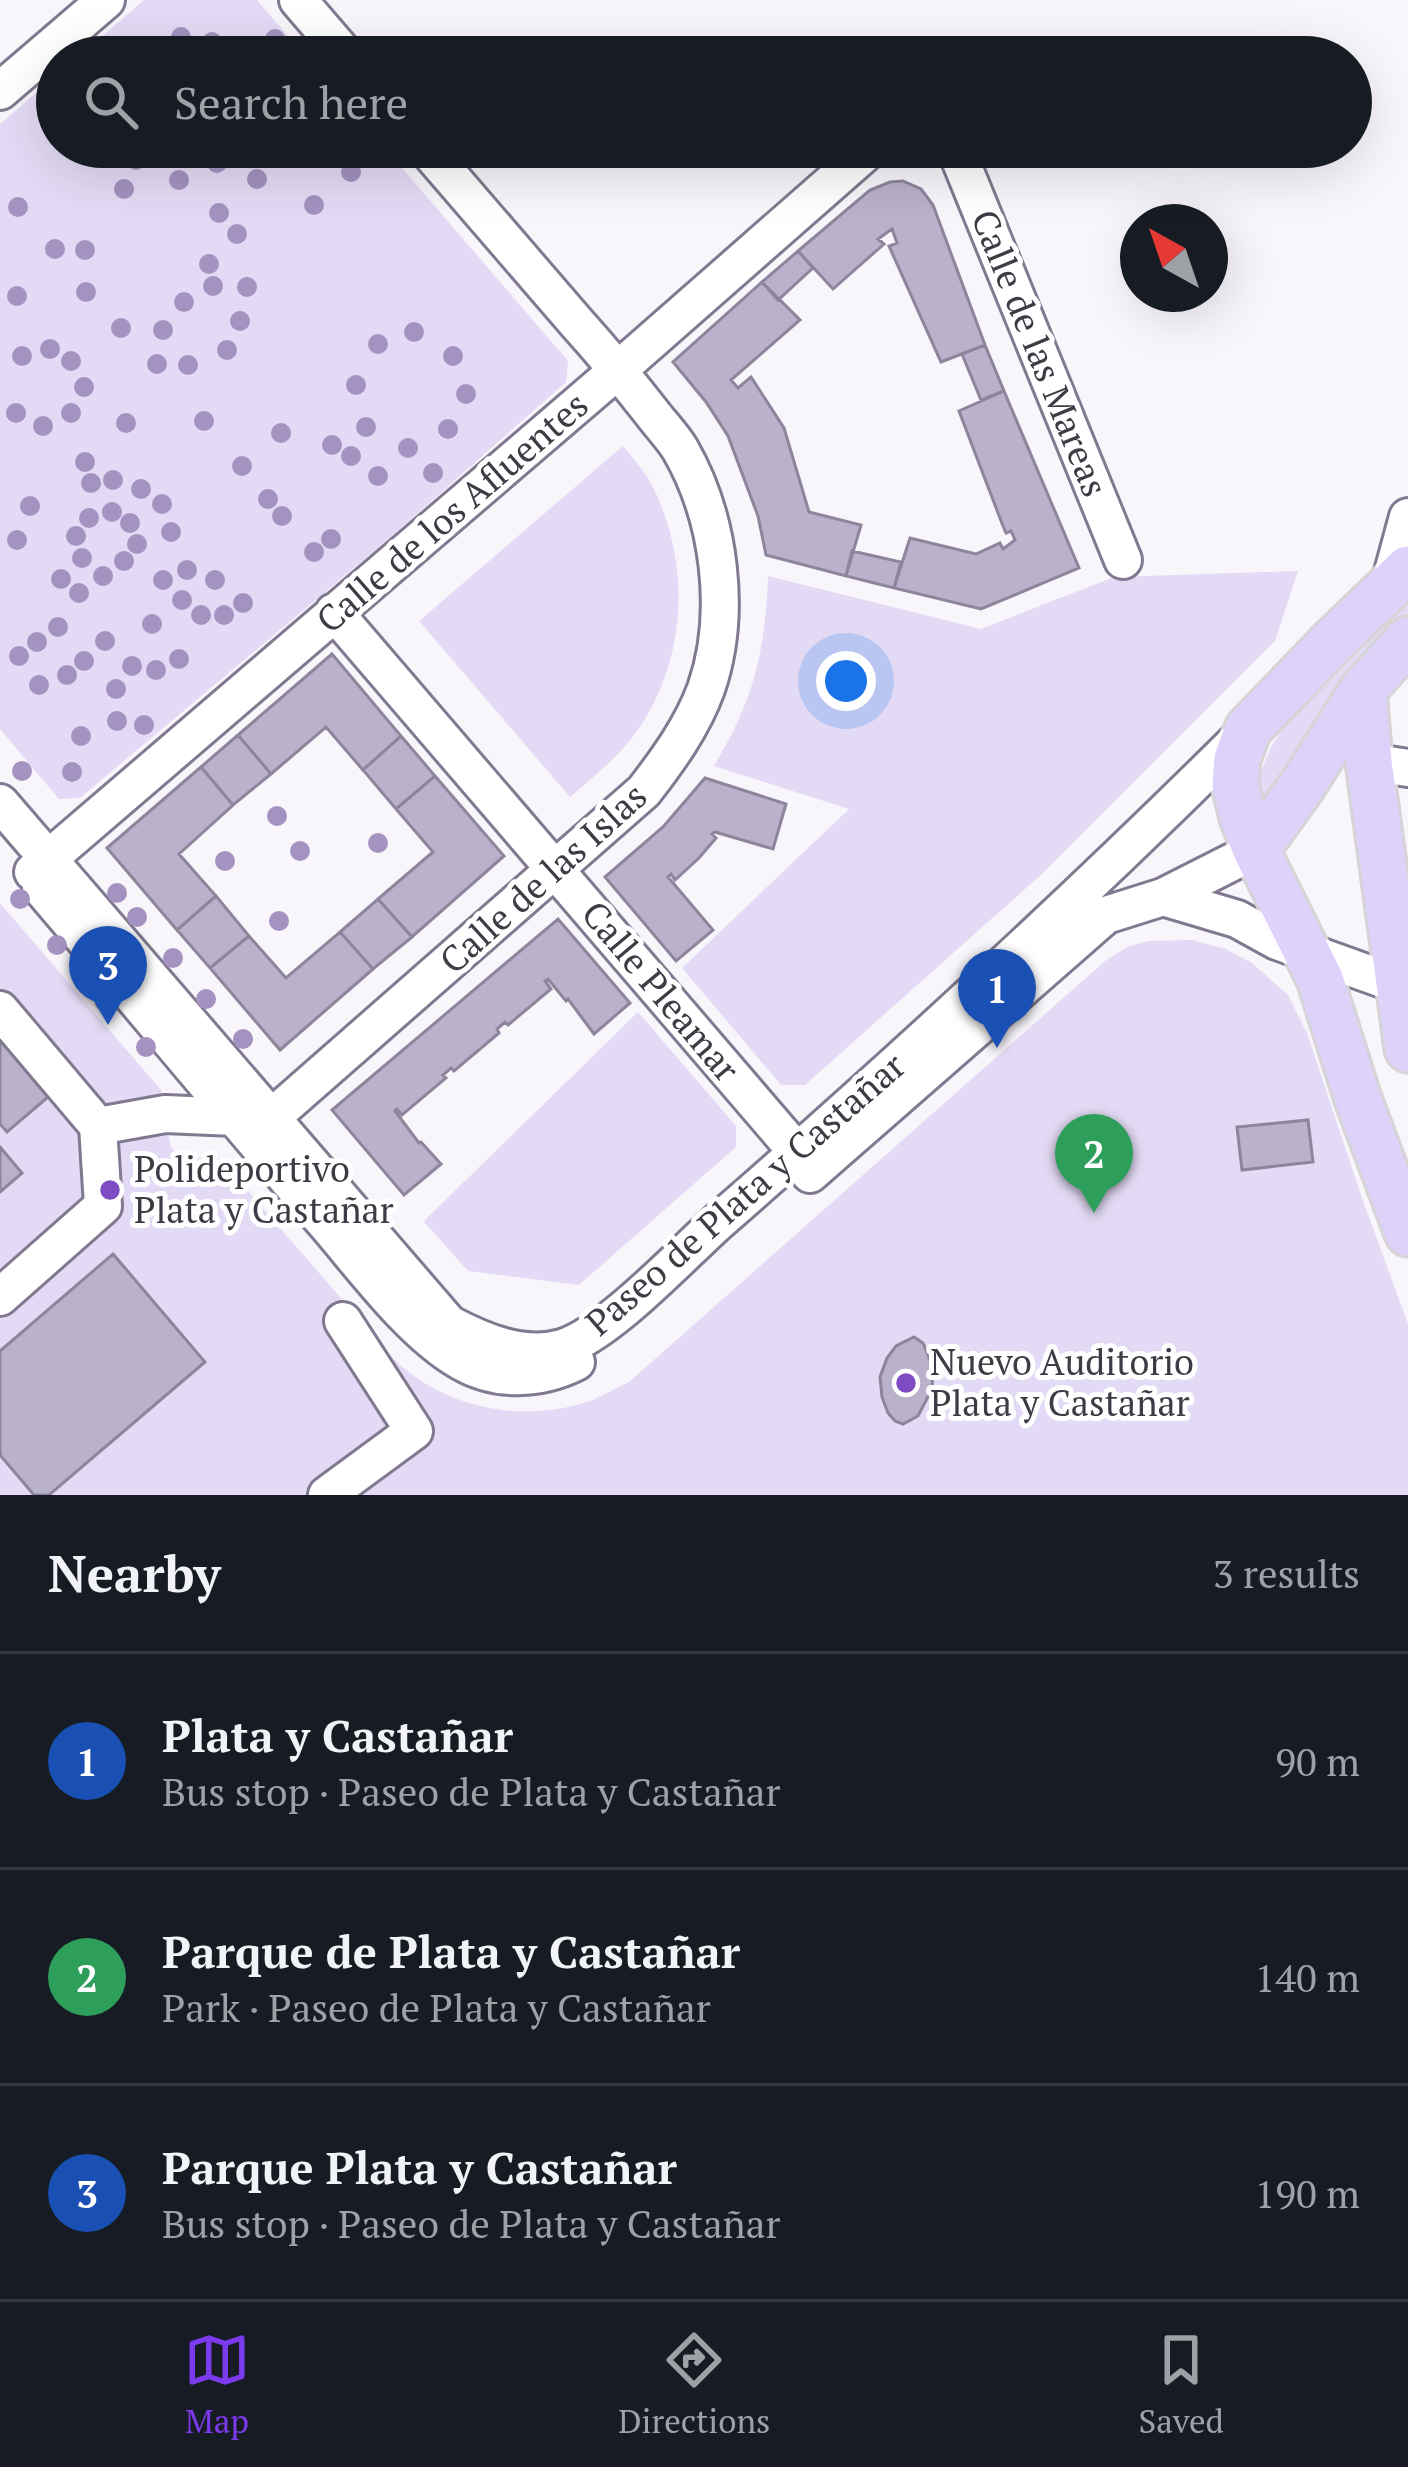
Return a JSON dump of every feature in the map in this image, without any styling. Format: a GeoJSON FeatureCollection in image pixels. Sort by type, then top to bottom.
{"type":"FeatureCollection","features":[{"type":"Feature","properties":{"kind":"main road"},"geometry":{"type":"LineString","coordinates":[[1399,578],[1248,729],[1234,784],[1256,850],[1320,979],[1408,1233]]}},
{"type":"Feature","properties":{"kind":"main road"},"geometry":{"type":"LineString","coordinates":[[1256,850],[1363,690],[1408,640]]}},
{"type":"Feature","properties":{"kind":"main road"},"geometry":{"type":"LineString","coordinates":[[1363,690],[1388,765],[1408,1049]]}},
{"type":"Feature","properties":{"kind":"street"},"geometry":{"type":"LineString","coordinates":[[64,36],[106,0]]}},
{"type":"Feature","properties":{"kind":"street"},"geometry":{"type":"LineString","coordinates":[[298,0],[329,36]]}},
{"type":"Feature","properties":{"kind":"street"},"geometry":{"type":"LineString","coordinates":[[0,91],[36,60]]}},
{"type":"Feature","properties":{"kind":"street","name":"Calle de las Islas"},"geometry":{"type":"LineString","coordinates":[[252,1123],[644,791],[666,763],[706,689],[719,621],[719,582],[712,533],[689,466],[618,370],[443,168]]}},
{"type":"Feature","properties":{"kind":"street","name":"Calle de los Afluentes"},"geometry":{"type":"LineString","coordinates":[[39,866],[848,168]]}},
{"type":"Feature","properties":{"kind":"street","name":"Calle de las Mareas"},"geometry":{"type":"LineString","coordinates":[[964,168],[1123,560]]}},
{"type":"Feature","properties":{"kind":"street"},"geometry":{"type":"LineString","coordinates":[[1399,578],[1408,517]]}},
{"type":"Feature","properties":{"kind":"street","name":"Calle Pleamar"},"geometry":{"type":"LineString","coordinates":[[334,612],[798,1154]]}},
{"type":"Feature","properties":{"kind":"street","name":"Paseo de Plata y Castañar"},"geometry":{"type":"LineString","coordinates":[[252,1123],[449,1324],[505,1348],[562,1348],[594,1331],[798,1154],[1143,834],[1248,729]]}},
{"type":"Feature","properties":{"kind":"street","name":"Paseo de Plata y Castañar"},"geometry":{"type":"LineString","coordinates":[[0,803],[39,866],[252,1123],[381,1288],[430,1340],[492,1375],[529,1376],[562,1369],[604,1349],[1106,915],[1163,897],[1256,850]]}},
{"type":"Feature","properties":{"kind":"street","name":"Paseo de Plata y Castañar"},"geometry":{"type":"LineString","coordinates":[[0,839],[39,866]]}},
{"type":"Feature","properties":{"kind":"street"},"geometry":{"type":"LineString","coordinates":[[1163,897],[1237,919],[1277,940],[1403,987]]}},
{"type":"Feature","properties":{"kind":"street"},"geometry":{"type":"LineString","coordinates":[[0,1010],[98,1126],[103,1206],[0,1297]]}},
{"type":"Feature","properties":{"kind":"street"},"geometry":{"type":"LineString","coordinates":[[98,1126],[166,1114],[252,1123]]}},
{"type":"Feature","properties":{"kind":"street"},"geometry":{"type":"LineString","coordinates":[[327,1495],[414,1431],[343,1321]]}},
{"type":"Feature","properties":{"kind":"shaded area"},"geometry":{"type":"Polygon","coordinates":[[[144,0],[257,0],[288,36],[102,36],[144,0]]]}},
{"type":"Feature","properties":{"kind":"shaded area"},"geometry":{"type":"Polygon","coordinates":[[[36,93],[36,168],[402,168],[568,361],[566,382],[393,535],[80,798],[59,799],[0,729],[0,124],[36,93]]]}},
{"type":"Feature","properties":{"kind":"shaded area"},"geometry":{"type":"Polygon","coordinates":[[[623,446],[651,483],[673,543],[678,605],[675,636],[668,667],[642,724],[618,754],[570,797],[419,621],[623,446]]]}},
{"type":"Feature","properties":{"kind":"shaded area"},"geometry":{"type":"Polygon","coordinates":[[[1298,571],[1275,641],[1044,872],[805,1085],[781,1085],[682,968],[849,809],[714,766],[755,675],[768,576],[981,629],[1114,577],[1298,571]]]}},
{"type":"Feature","properties":{"kind":"shaded area"},"geometry":{"type":"Polygon","coordinates":[[[1408,598],[1408,621],[1264,801],[1260,779],[1269,752],[1287,723],[1339,664],[1408,598]]]}},
{"type":"Feature","properties":{"kind":"shaded area"},"geometry":{"type":"Polygon","coordinates":[[[0,903],[161,1090],[171,1148],[185,1158],[219,1158],[380,1345],[410,1373],[472,1404],[518,1411],[565,1408],[629,1382],[1105,961],[1148,941],[1192,940],[1226,949],[1252,963],[1288,995],[1307,1033],[1408,1324],[1408,1495],[0,1495],[0,903]]]}},
{"type":"Feature","properties":{"kind":"shaded area"},"geometry":{"type":"Polygon","coordinates":[[[638,1012],[736,1126],[736,1147],[579,1285],[468,1271],[424,1222],[638,1012]]]}},
{"type":"Feature","properties":{"kind":"building"},"geometry":{"type":"Polygon","coordinates":[[[903,181],[921,189],[933,205],[985,345],[941,362],[889,246],[897,243],[892,229],[878,239],[884,244],[833,289],[798,251],[870,190],[903,181]]]}},
{"type":"Feature","properties":{"kind":"building"},"geometry":{"type":"Polygon","coordinates":[[[798,251],[813,268],[778,300],[762,282],[798,251]]]}},
{"type":"Feature","properties":{"kind":"building"},"geometry":{"type":"Polygon","coordinates":[[[762,282],[800,320],[731,380],[738,388],[751,377],[784,428],[809,512],[861,525],[846,576],[766,555],[758,516],[728,436],[673,362],[762,282]]]}},
{"type":"Feature","properties":{"kind":"building"},"geometry":{"type":"Polygon","coordinates":[[[985,345],[1004,391],[981,400],[962,354],[985,345]]]}},
{"type":"Feature","properties":{"kind":"building"},"geometry":{"type":"Polygon","coordinates":[[[1004,391],[1079,568],[981,609],[894,588],[910,538],[976,554],[1000,543],[1003,549],[1015,540],[1011,531],[1006,533],[959,411],[1004,391]]]}},
{"type":"Feature","properties":{"kind":"building"},"geometry":{"type":"Polygon","coordinates":[[[852,551],[901,562],[894,588],[846,576],[852,551]]]}},
{"type":"Feature","properties":{"kind":"building"},"geometry":{"type":"Polygon","coordinates":[[[332,654],[401,736],[363,770],[326,727],[271,774],[238,735],[332,654]]]}},
{"type":"Feature","properties":{"kind":"building"},"geometry":{"type":"Polygon","coordinates":[[[238,735],[271,774],[233,805],[201,767],[238,735]]]}},
{"type":"Feature","properties":{"kind":"building"},"geometry":{"type":"Polygon","coordinates":[[[401,736],[435,776],[396,809],[363,770],[401,736]]]}},
{"type":"Feature","properties":{"kind":"building"},"geometry":{"type":"Polygon","coordinates":[[[201,767],[233,805],[179,854],[216,896],[177,930],[107,848],[201,767]]]}},
{"type":"Feature","properties":{"kind":"building"},"geometry":{"type":"Polygon","coordinates":[[[435,776],[504,856],[412,937],[378,899],[433,852],[396,809],[435,776]]]}},
{"type":"Feature","properties":{"kind":"building"},"geometry":{"type":"Polygon","coordinates":[[[705,778],[786,804],[773,849],[715,832],[716,838],[699,858],[675,880],[671,874],[668,877],[713,930],[676,961],[605,877],[663,827],[705,778]]]}},
{"type":"Feature","properties":{"kind":"building"},"geometry":{"type":"Polygon","coordinates":[[[216,896],[249,936],[210,968],[177,930],[216,896]]]}},
{"type":"Feature","properties":{"kind":"building"},"geometry":{"type":"Polygon","coordinates":[[[378,899],[412,937],[373,969],[340,932],[378,899]]]}},
{"type":"Feature","properties":{"kind":"building"},"geometry":{"type":"Polygon","coordinates":[[[558,919],[630,1003],[594,1034],[568,999],[545,981],[551,989],[508,1025],[505,1022],[497,1029],[499,1033],[454,1071],[451,1068],[443,1075],[446,1078],[402,1115],[395,1111],[441,1164],[404,1195],[332,1110],[558,919]]]}},
{"type":"Feature","properties":{"kind":"building"},"geometry":{"type":"Polygon","coordinates":[[[340,932],[373,969],[280,1050],[210,968],[249,936],[286,978],[340,932]]]}},
{"type":"Feature","properties":{"kind":"building"},"geometry":{"type":"Polygon","coordinates":[[[0,1040],[48,1097],[7,1132],[0,1124],[0,1040]]]}},
{"type":"Feature","properties":{"kind":"building"},"geometry":{"type":"Polygon","coordinates":[[[1308,1120],[1313,1162],[1242,1170],[1237,1127],[1308,1120]]]}},
{"type":"Feature","properties":{"kind":"building"},"geometry":{"type":"Polygon","coordinates":[[[0,1147],[22,1173],[0,1192],[0,1147]]]}},
{"type":"Feature","properties":{"kind":"building"},"geometry":{"type":"Polygon","coordinates":[[[113,1254],[205,1362],[49,1495],[34,1495],[0,1455],[0,1351],[113,1254]]]}},
{"type":"Feature","properties":{"kind":"building","name":"Nuevo Auditorio Plata y Castañar"},"geometry":{"type":"Polygon","coordinates":[[[914,1337],[923,1343],[933,1369],[932,1389],[918,1416],[903,1424],[888,1413],[880,1377],[896,1346],[914,1337]]]}},
{"type":"Feature","properties":{"kind":"place","name":"Parque Plata y Castañar"},"geometry":{"type":"Point","coordinates":[108,1025]}},
{"type":"Feature","properties":{"kind":"place","name":"Plata y Castañar"},"geometry":{"type":"Point","coordinates":[997,1048]}},
{"type":"Feature","properties":{"kind":"place","name":"Polideportivo Plata y Castañar"},"geometry":{"type":"Point","coordinates":[110,1190]}},
{"type":"Feature","properties":{"kind":"place","name":"Parque de Plata y Castañar"},"geometry":{"type":"Point","coordinates":[1094,1213]}},
{"type":"Feature","properties":{"kind":"place","name":"Nuevo Auditorio Plata y Castañar"},"geometry":{"type":"Point","coordinates":[906,1383]}}]}
